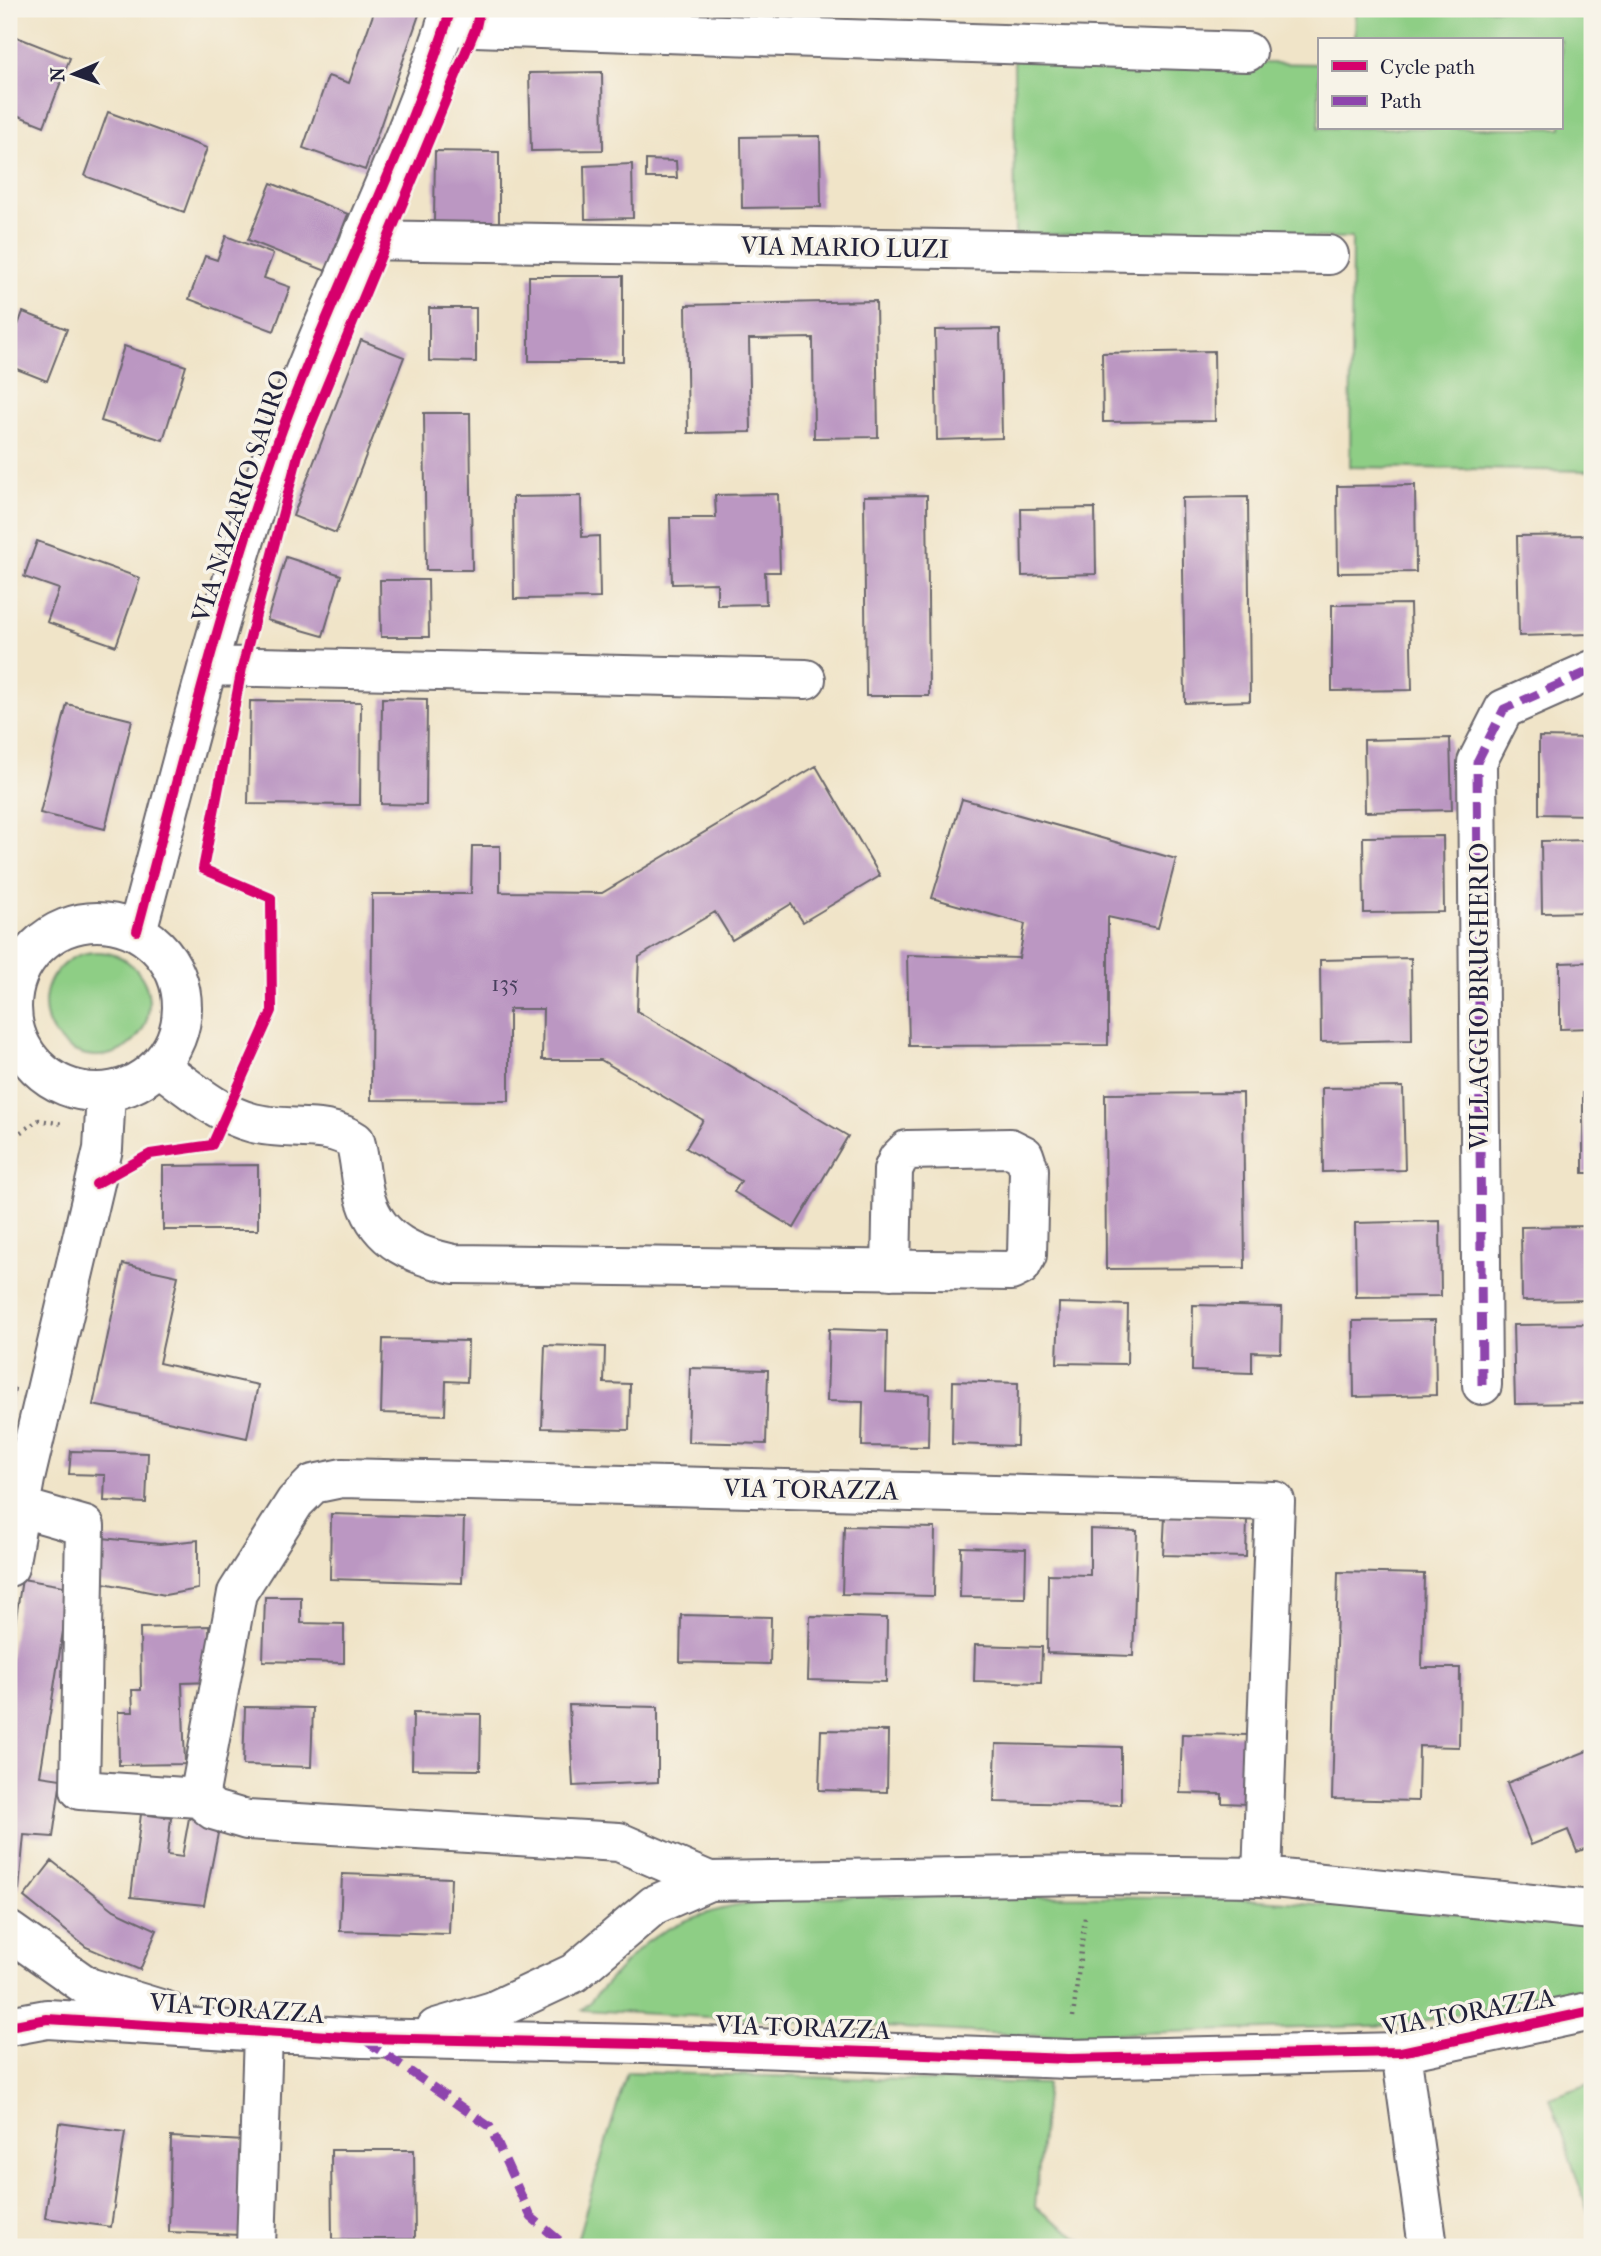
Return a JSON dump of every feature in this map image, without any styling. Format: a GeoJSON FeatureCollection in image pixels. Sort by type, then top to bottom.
{"type":"FeatureCollection","features":[{"type":"Feature","properties":{"kind":"street"},"geometry":{"type":"LineString","coordinates":[[448,17],[1247,52]]}},
{"type":"Feature","properties":{"kind":"street","name":"VIA NAZARIO SAURO"},"geometry":{"type":"LineString","coordinates":[[137,931],[209,666],[274,452],[448,17]]}},
{"type":"Feature","properties":{"kind":"street","name":"VIA MARIO LUZI"},"geometry":{"type":"LineString","coordinates":[[360,240],[1329,255]]}},
{"type":"Feature","properties":{"kind":"street"},"geometry":{"type":"LineString","coordinates":[[209,666],[806,679]]}},
{"type":"Feature","properties":{"kind":"street","name":"VILLAGGIO BRUGHERIO"},"geometry":{"type":"LineString","coordinates":[[1482,1385],[1477,762],[1504,709],[1592,670]]}},
{"type":"Feature","properties":{"kind":"street"},"geometry":{"type":"LineString","coordinates":[[102,921],[137,931],[165,954],[177,975],[183,999],[182,1024],[174,1047],[160,1067],[140,1082],[106,1092],[69,1088],[47,1077],[30,1060],[18,1039],[12,1015],[11,990],[21,967],[36,947],[55,932],[77,923],[102,921]]}},
{"type":"Feature","properties":{"kind":"street"},"geometry":{"type":"LineString","coordinates":[[160,1067],[227,1114],[254,1124],[284,1129],[330,1130],[355,1141],[366,1200],[377,1224],[395,1243],[423,1257],[454,1264],[891,1270],[1011,1271],[1021,1266],[1027,1255],[1029,1170],[1024,1155],[1010,1148],[907,1150],[898,1159],[893,1170],[891,1270]]}},
{"type":"Feature","properties":{"kind":"street"},"geometry":{"type":"LineString","coordinates":[[9,1567],[19,1507],[96,1184],[105,1131],[106,1092]]}},
{"type":"Feature","properties":{"kind":"street","name":"VIA TORAZZA"},"geometry":{"type":"LineString","coordinates":[[709,1881],[619,1842],[247,1820],[206,1804],[237,1593],[295,1502],[313,1484],[342,1478],[1275,1501],[1262,1877]]}},
{"type":"Feature","properties":{"kind":"street"},"geometry":{"type":"LineString","coordinates":[[19,1507],[85,1527],[80,1790],[206,1804]]}},
{"type":"Feature","properties":{"kind":"street","name":"VIA TORAZZA"},"geometry":{"type":"LineString","coordinates":[[397,2039],[493,2011],[574,1973],[654,1905],[709,1881],[1089,1875],[1262,1877],[1592,1910]]}},
{"type":"Feature","properties":{"kind":"street","name":"VIA TORAZZA"},"geometry":{"type":"LineString","coordinates":[[9,1931],[88,1987],[249,2033]]}},
{"type":"Feature","properties":{"kind":"street","name":"VIA TORAZZA"},"geometry":{"type":"LineString","coordinates":[[574,1973],[564,1990],[561,2013],[566,2023],[590,2043]]}},
{"type":"Feature","properties":{"kind":"street","name":"VIA TORAZZA"},"geometry":{"type":"LineString","coordinates":[[9,2026],[47,2019],[249,2033],[397,2039],[1069,2059],[1401,2052],[1592,2011]]}},
{"type":"Feature","properties":{"kind":"street"},"geometry":{"type":"LineString","coordinates":[[249,2033],[256,2247]]}},
{"type":"Feature","properties":{"kind":"street"},"geometry":{"type":"LineString","coordinates":[[1401,2052],[1428,2247]]}},
{"type":"Feature","properties":{"kind":"path"},"geometry":{"type":"LineString","coordinates":[[9,1140],[39,1120],[105,1131]]}},
{"type":"Feature","properties":{"kind":"path"},"geometry":{"type":"LineString","coordinates":[[1069,2059],[1089,1875]]}},
{"type":"Feature","properties":{"kind":"green space"},"geometry":{"type":"Polygon","coordinates":[[[1356,9],[1592,9],[1592,471],[1350,467],[1352,238],[1015,234],[1014,58],[1318,64],[1318,130],[1562,130],[1562,38],[1355,38],[1356,9]]]}},
{"type":"Feature","properties":{"kind":"green space"},"geometry":{"type":"Polygon","coordinates":[[[97,952],[117,956],[140,975],[145,984],[149,1004],[145,1024],[126,1047],[117,1052],[97,1056],[77,1052],[54,1033],[49,1024],[45,1004],[49,984],[68,961],[77,956],[97,952]]]}},
{"type":"Feature","properties":{"kind":"green space"},"geometry":{"type":"Polygon","coordinates":[[[847,1896],[1215,1897],[1592,1923],[1592,1990],[1400,2025],[1042,2036],[582,2010],[641,1947],[672,1927],[695,1917],[745,1904],[847,1896]]]}},
{"type":"Feature","properties":{"kind":"green space"},"geometry":{"type":"Polygon","coordinates":[[[627,2072],[1047,2084],[1035,2207],[1091,2247],[575,2247],[627,2072]]]}},
{"type":"Feature","properties":{"kind":"green space"},"geometry":{"type":"Polygon","coordinates":[[[1592,2083],[1592,2224],[1550,2098],[1592,2083]]]}},
{"type":"Feature","properties":{"kind":"building"},"geometry":{"type":"Polygon","coordinates":[[[375,9],[421,9],[365,170],[303,148],[328,76],[349,83],[375,9]]]}},
{"type":"Feature","properties":{"kind":"building"},"geometry":{"type":"Polygon","coordinates":[[[9,34],[70,58],[44,126],[9,112],[9,34]]]}},
{"type":"Feature","properties":{"kind":"building"},"geometry":{"type":"Polygon","coordinates":[[[602,72],[603,150],[531,151],[529,73],[602,72]]]}},
{"type":"Feature","properties":{"kind":"building"},"geometry":{"type":"Polygon","coordinates":[[[108,112],[207,148],[184,212],[85,176],[108,112]]]}},
{"type":"Feature","properties":{"kind":"building"},"geometry":{"type":"Polygon","coordinates":[[[820,136],[821,207],[742,208],[741,137],[820,136]]]}},
{"type":"Feature","properties":{"kind":"building"},"geometry":{"type":"Polygon","coordinates":[[[435,151],[499,152],[499,222],[434,222],[435,151]]]}},
{"type":"Feature","properties":{"kind":"building"},"geometry":{"type":"Polygon","coordinates":[[[646,160],[676,161],[677,178],[646,178],[646,160]]]}},
{"type":"Feature","properties":{"kind":"building"},"geometry":{"type":"Polygon","coordinates":[[[632,164],[633,218],[585,219],[584,166],[632,164]]]}},
{"type":"Feature","properties":{"kind":"building"},"geometry":{"type":"Polygon","coordinates":[[[271,183],[348,214],[326,271],[248,240],[271,183]]]}},
{"type":"Feature","properties":{"kind":"building"},"geometry":{"type":"Polygon","coordinates":[[[226,236],[273,254],[264,278],[290,287],[274,331],[189,299],[205,256],[217,260],[226,236]]]}},
{"type":"Feature","properties":{"kind":"building"},"geometry":{"type":"Polygon","coordinates":[[[529,276],[623,276],[623,361],[529,361],[529,276]]]}},
{"type":"Feature","properties":{"kind":"building"},"geometry":{"type":"Polygon","coordinates":[[[9,284],[14,286],[9,300],[9,284]]]}},
{"type":"Feature","properties":{"kind":"building"},"geometry":{"type":"Polygon","coordinates":[[[876,301],[878,437],[814,438],[813,338],[749,339],[751,432],[688,433],[686,305],[876,301]]]}},
{"type":"Feature","properties":{"kind":"building"},"geometry":{"type":"Polygon","coordinates":[[[429,308],[476,308],[476,362],[429,361],[429,308]]]}},
{"type":"Feature","properties":{"kind":"building"},"geometry":{"type":"Polygon","coordinates":[[[23,312],[67,329],[47,381],[9,366],[9,349],[23,312]]]}},
{"type":"Feature","properties":{"kind":"building"},"geometry":{"type":"Polygon","coordinates":[[[1000,329],[1002,438],[937,440],[935,330],[1000,329]]]}},
{"type":"Feature","properties":{"kind":"building"},"geometry":{"type":"Polygon","coordinates":[[[361,340],[404,357],[336,533],[293,516],[361,340]]]}},
{"type":"Feature","properties":{"kind":"building"},"geometry":{"type":"Polygon","coordinates":[[[124,346],[186,366],[163,440],[101,421],[124,346]]]}},
{"type":"Feature","properties":{"kind":"building"},"geometry":{"type":"Polygon","coordinates":[[[1214,351],[1215,421],[1103,422],[1102,353],[1214,351]]]}},
{"type":"Feature","properties":{"kind":"building"},"geometry":{"type":"Polygon","coordinates":[[[424,413],[470,413],[472,570],[426,570],[424,413]]]}},
{"type":"Feature","properties":{"kind":"building"},"geometry":{"type":"Polygon","coordinates":[[[1415,485],[1416,572],[1338,573],[1337,486],[1415,485]]]}},
{"type":"Feature","properties":{"kind":"building"},"geometry":{"type":"Polygon","coordinates":[[[778,494],[780,572],[765,572],[766,604],[717,605],[717,583],[672,584],[670,518],[716,518],[715,495],[778,494]]]}},
{"type":"Feature","properties":{"kind":"building"},"geometry":{"type":"Polygon","coordinates":[[[927,495],[929,696],[866,696],[864,496],[927,495]]]}},
{"type":"Feature","properties":{"kind":"building"},"geometry":{"type":"Polygon","coordinates":[[[581,496],[582,537],[599,536],[600,598],[514,599],[513,497],[581,496]]]}},
{"type":"Feature","properties":{"kind":"building"},"geometry":{"type":"Polygon","coordinates":[[[1248,497],[1250,701],[1185,703],[1182,498],[1248,497]]]}},
{"type":"Feature","properties":{"kind":"building"},"geometry":{"type":"Polygon","coordinates":[[[1095,508],[1096,574],[1022,576],[1021,509],[1095,508]]]}},
{"type":"Feature","properties":{"kind":"building"},"geometry":{"type":"Polygon","coordinates":[[[1590,535],[1591,634],[1519,636],[1517,536],[1590,535]]]}},
{"type":"Feature","properties":{"kind":"building"},"geometry":{"type":"Polygon","coordinates":[[[37,541],[140,578],[116,646],[47,622],[59,589],[24,577],[37,541]]]}},
{"type":"Feature","properties":{"kind":"building"},"geometry":{"type":"Polygon","coordinates":[[[286,557],[341,575],[323,636],[267,620],[286,557]]]}},
{"type":"Feature","properties":{"kind":"building"},"geometry":{"type":"Polygon","coordinates":[[[380,580],[428,580],[429,637],[381,637],[380,580]]]}},
{"type":"Feature","properties":{"kind":"building"},"geometry":{"type":"Polygon","coordinates":[[[1410,604],[1412,690],[1332,691],[1332,605],[1410,604]]]}},
{"type":"Feature","properties":{"kind":"building"},"geometry":{"type":"Polygon","coordinates":[[[382,698],[427,699],[426,805],[381,804],[382,698]]]}},
{"type":"Feature","properties":{"kind":"building"},"geometry":{"type":"Polygon","coordinates":[[[250,701],[361,702],[360,805],[248,804],[250,701]]]}},
{"type":"Feature","properties":{"kind":"building"},"geometry":{"type":"Polygon","coordinates":[[[67,704],[132,720],[105,829],[40,813],[67,704]]]}},
{"type":"Feature","properties":{"kind":"building"},"geometry":{"type":"Polygon","coordinates":[[[1539,737],[1592,738],[1592,815],[1539,814],[1539,737]]]}},
{"type":"Feature","properties":{"kind":"building"},"geometry":{"type":"Polygon","coordinates":[[[1450,738],[1452,810],[1365,812],[1364,740],[1450,738]]]}},
{"type":"Feature","properties":{"kind":"building"},"geometry":{"type":"Polygon","coordinates":[[[816,766],[880,876],[803,922],[791,904],[732,940],[715,912],[639,957],[637,1011],[848,1136],[794,1228],[734,1192],[741,1181],[686,1148],[703,1120],[601,1060],[542,1060],[543,1009],[509,1009],[509,1101],[371,1100],[372,894],[471,894],[472,846],[500,846],[500,892],[602,893],[816,766]]]}},
{"type":"Feature","properties":{"kind":"building"},"geometry":{"type":"Polygon","coordinates":[[[962,799],[1176,859],[1158,928],[1108,917],[1108,1045],[909,1046],[907,955],[1019,958],[1025,924],[932,898],[962,799]]]}},
{"type":"Feature","properties":{"kind":"building"},"geometry":{"type":"Polygon","coordinates":[[[1443,836],[1444,912],[1364,913],[1363,837],[1443,836]]]}},
{"type":"Feature","properties":{"kind":"building"},"geometry":{"type":"Polygon","coordinates":[[[1592,840],[1592,912],[1542,913],[1541,841],[1592,840]]]}},
{"type":"Feature","properties":{"kind":"building"},"geometry":{"type":"Polygon","coordinates":[[[1411,958],[1412,1040],[1321,1042],[1320,960],[1411,958]]]}},
{"type":"Feature","properties":{"kind":"building"},"geometry":{"type":"Polygon","coordinates":[[[1592,962],[1592,1028],[1560,1029],[1560,963],[1592,962]]]}},
{"type":"Feature","properties":{"kind":"building"},"geometry":{"type":"Polygon","coordinates":[[[1403,1087],[1405,1170],[1323,1172],[1322,1088],[1403,1087]]]}},
{"type":"Feature","properties":{"kind":"building"},"geometry":{"type":"Polygon","coordinates":[[[1243,1093],[1245,1268],[1106,1269],[1105,1094],[1243,1093]]]}},
{"type":"Feature","properties":{"kind":"building"},"geometry":{"type":"Polygon","coordinates":[[[1583,1093],[1592,1093],[1592,1173],[1583,1173],[1583,1093]]]}},
{"type":"Feature","properties":{"kind":"building"},"geometry":{"type":"Polygon","coordinates":[[[258,1165],[258,1230],[163,1230],[163,1166],[258,1165]]]}},
{"type":"Feature","properties":{"kind":"building"},"geometry":{"type":"Polygon","coordinates":[[[1440,1221],[1441,1296],[1356,1297],[1355,1223],[1440,1221]]]}},
{"type":"Feature","properties":{"kind":"building"},"geometry":{"type":"Polygon","coordinates":[[[1592,1226],[1592,1300],[1522,1301],[1521,1227],[1592,1226]]]}},
{"type":"Feature","properties":{"kind":"building"},"geometry":{"type":"Polygon","coordinates":[[[123,1264],[178,1276],[159,1363],[258,1385],[247,1438],[93,1405],[123,1264]]]}},
{"type":"Feature","properties":{"kind":"building"},"geometry":{"type":"Polygon","coordinates":[[[1059,1303],[1128,1305],[1127,1364],[1057,1363],[1059,1303]]]}},
{"type":"Feature","properties":{"kind":"building"},"geometry":{"type":"Polygon","coordinates":[[[1193,1305],[1282,1307],[1281,1353],[1252,1352],[1252,1373],[1192,1371],[1193,1305]]]}},
{"type":"Feature","properties":{"kind":"building"},"geometry":{"type":"Polygon","coordinates":[[[1435,1320],[1436,1395],[1354,1397],[1353,1321],[1435,1320]]]}},
{"type":"Feature","properties":{"kind":"building"},"geometry":{"type":"Polygon","coordinates":[[[1592,1324],[1592,1403],[1515,1404],[1513,1325],[1592,1324]]]}},
{"type":"Feature","properties":{"kind":"building"},"geometry":{"type":"Polygon","coordinates":[[[829,1329],[887,1331],[886,1392],[929,1394],[928,1447],[862,1446],[863,1402],[827,1401],[829,1329]]]}},
{"type":"Feature","properties":{"kind":"building"},"geometry":{"type":"Polygon","coordinates":[[[383,1339],[468,1341],[467,1382],[446,1381],[445,1415],[381,1413],[383,1339]]]}},
{"type":"Feature","properties":{"kind":"building"},"geometry":{"type":"Polygon","coordinates":[[[545,1345],[605,1347],[604,1383],[630,1384],[629,1430],[542,1428],[545,1345]]]}},
{"type":"Feature","properties":{"kind":"building"},"geometry":{"type":"Polygon","coordinates":[[[690,1368],[768,1370],[766,1444],[688,1442],[690,1368]]]}},
{"type":"Feature","properties":{"kind":"building"},"geometry":{"type":"Polygon","coordinates":[[[953,1381],[1018,1383],[1017,1446],[952,1444],[953,1381]]]}},
{"type":"Feature","properties":{"kind":"building"},"geometry":{"type":"Polygon","coordinates":[[[9,1387],[15,1389],[10,1411],[9,1411],[9,1387]]]}},
{"type":"Feature","properties":{"kind":"building"},"geometry":{"type":"Polygon","coordinates":[[[71,1451],[148,1453],[146,1503],[104,1501],[105,1475],[69,1474],[71,1451]]]}},
{"type":"Feature","properties":{"kind":"building"},"geometry":{"type":"Polygon","coordinates":[[[331,1514],[464,1518],[462,1583],[330,1579],[331,1514]]]}},
{"type":"Feature","properties":{"kind":"building"},"geometry":{"type":"Polygon","coordinates":[[[1165,1516],[1247,1519],[1246,1557],[1163,1555],[1165,1516]]]}},
{"type":"Feature","properties":{"kind":"building"},"geometry":{"type":"Polygon","coordinates":[[[844,1526],[935,1528],[934,1596],[842,1594],[844,1526]]]}},
{"type":"Feature","properties":{"kind":"building"},"geometry":{"type":"Polygon","coordinates":[[[1090,1529],[1137,1531],[1133,1656],[1047,1653],[1048,1574],[1090,1575],[1090,1529]]]}},
{"type":"Feature","properties":{"kind":"building"},"geometry":{"type":"Polygon","coordinates":[[[93,1537],[160,1544],[198,1540],[198,1589],[165,1595],[88,1580],[93,1537]]]}},
{"type":"Feature","properties":{"kind":"building"},"geometry":{"type":"Polygon","coordinates":[[[961,1547],[1026,1549],[1025,1598],[960,1597],[961,1547]]]}},
{"type":"Feature","properties":{"kind":"building"},"geometry":{"type":"Polygon","coordinates":[[[1338,1572],[1424,1574],[1422,1668],[1460,1668],[1459,1747],[1419,1746],[1418,1801],[1332,1799],[1338,1572]]]}},
{"type":"Feature","properties":{"kind":"building"},"geometry":{"type":"Polygon","coordinates":[[[22,1579],[70,1587],[40,1776],[61,1779],[53,1837],[24,1835],[19,1889],[9,1884],[9,1662],[22,1579]]]}},
{"type":"Feature","properties":{"kind":"building"},"geometry":{"type":"Polygon","coordinates":[[[265,1597],[301,1597],[301,1623],[344,1624],[344,1663],[263,1661],[265,1597]]]}},
{"type":"Feature","properties":{"kind":"building"},"geometry":{"type":"Polygon","coordinates":[[[681,1615],[771,1617],[770,1664],[680,1662],[681,1615]]]}},
{"type":"Feature","properties":{"kind":"building"},"geometry":{"type":"Polygon","coordinates":[[[810,1616],[887,1618],[886,1682],[808,1680],[810,1616]]]}},
{"type":"Feature","properties":{"kind":"building"},"geometry":{"type":"Polygon","coordinates":[[[209,1626],[211,1682],[182,1683],[185,1764],[119,1765],[118,1712],[133,1712],[132,1690],[141,1690],[140,1628],[209,1626]]]}},
{"type":"Feature","properties":{"kind":"building"},"geometry":{"type":"Polygon","coordinates":[[[975,1645],[1042,1647],[1041,1683],[974,1681],[975,1645]]]}},
{"type":"Feature","properties":{"kind":"building"},"geometry":{"type":"Polygon","coordinates":[[[569,1705],[658,1707],[658,1782],[573,1786],[569,1705]]]}},
{"type":"Feature","properties":{"kind":"building"},"geometry":{"type":"Polygon","coordinates":[[[245,1707],[313,1708],[311,1767],[243,1765],[245,1707]]]}},
{"type":"Feature","properties":{"kind":"building"},"geometry":{"type":"Polygon","coordinates":[[[413,1713],[481,1714],[480,1770],[412,1769],[413,1713]]]}},
{"type":"Feature","properties":{"kind":"building"},"geometry":{"type":"Polygon","coordinates":[[[821,1730],[888,1731],[887,1792],[819,1790],[821,1730]]]}},
{"type":"Feature","properties":{"kind":"building"},"geometry":{"type":"Polygon","coordinates":[[[1182,1734],[1251,1735],[1249,1804],[1222,1803],[1222,1794],[1180,1793],[1182,1734]]]}},
{"type":"Feature","properties":{"kind":"building"},"geometry":{"type":"Polygon","coordinates":[[[996,1744],[1121,1747],[1121,1805],[994,1802],[996,1744]]]}},
{"type":"Feature","properties":{"kind":"building"},"geometry":{"type":"Polygon","coordinates":[[[1592,1749],[1592,1846],[1577,1852],[1568,1830],[1531,1845],[1507,1783],[1592,1749]]]}},
{"type":"Feature","properties":{"kind":"building"},"geometry":{"type":"Polygon","coordinates":[[[141,1814],[171,1818],[167,1855],[182,1857],[189,1818],[220,1823],[204,1905],[131,1897],[141,1814]]]}},
{"type":"Feature","properties":{"kind":"building"},"geometry":{"type":"Polygon","coordinates":[[[52,1861],[114,1910],[157,1930],[140,1970],[86,1947],[24,1897],[52,1861]]]}},
{"type":"Feature","properties":{"kind":"building"},"geometry":{"type":"Polygon","coordinates":[[[342,1874],[451,1878],[449,1934],[340,1931],[342,1874]]]}},
{"type":"Feature","properties":{"kind":"building"},"geometry":{"type":"Polygon","coordinates":[[[59,2123],[125,2132],[111,2227],[45,2218],[59,2123]]]}},
{"type":"Feature","properties":{"kind":"building"},"geometry":{"type":"Polygon","coordinates":[[[171,2137],[244,2141],[241,2235],[169,2232],[171,2137]]]}},
{"type":"Feature","properties":{"kind":"building"},"geometry":{"type":"Polygon","coordinates":[[[331,2150],[414,2150],[415,2239],[332,2239],[331,2150]]]}},
{"type":"Feature","properties":{"kind":"marked path"},"geometry":{"type":"LineString","coordinates":[[1482,1385],[1477,762],[1504,709],[1592,670]]}},
{"type":"Feature","properties":{"kind":"marked path"},"geometry":{"type":"LineString","coordinates":[[365,2040],[490,2127],[531,2217],[567,2247]]}},
{"type":"Feature","properties":{"kind":"cycle path"},"geometry":{"type":"LineString","coordinates":[[137,931],[235,570],[274,452],[317,341],[411,121],[451,9]]}},
{"type":"Feature","properties":{"kind":"cycle path"},"geometry":{"type":"LineString","coordinates":[[96,1184],[150,1154],[212,1145],[272,1011],[271,898],[203,869],[242,668],[298,455],[476,27],[480,9]]}},
{"type":"Feature","properties":{"kind":"cycle path"},"geometry":{"type":"LineString","coordinates":[[9,2026],[47,2019],[362,2038],[643,2044],[1069,2059],[1401,2052],[1592,2011]]}}]}
